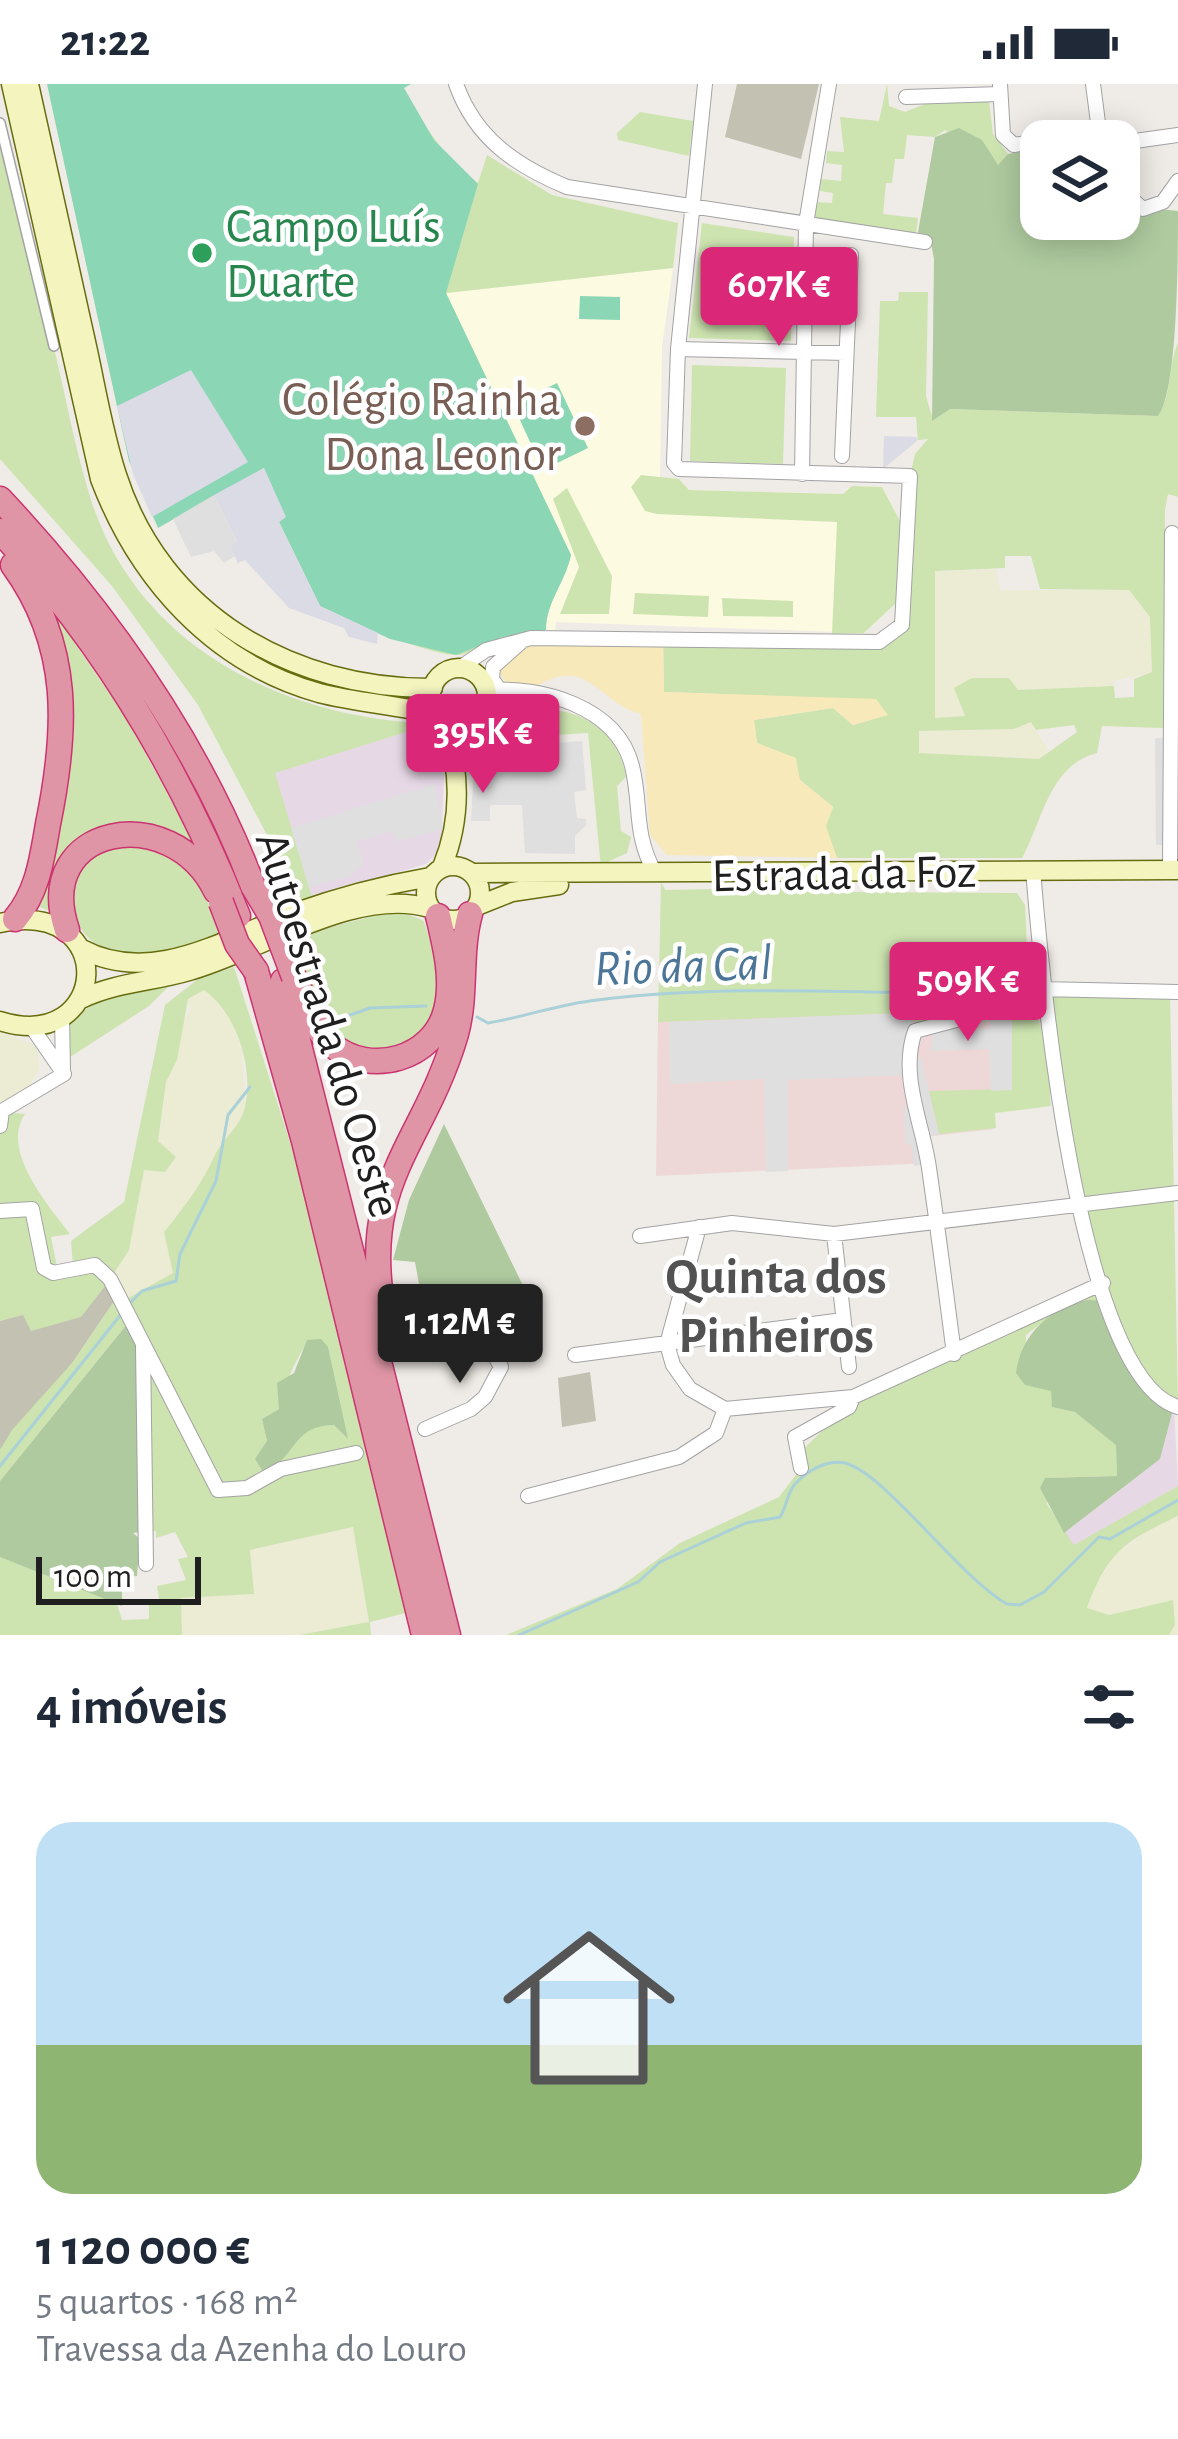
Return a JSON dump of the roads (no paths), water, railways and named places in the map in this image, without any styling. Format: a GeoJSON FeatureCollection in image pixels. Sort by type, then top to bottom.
{"type":"FeatureCollection","features":[{"type":"Feature","properties":{"kind":"highway","name":"Autoestrada do Oeste"},"geometry":{"type":"LineString","coordinates":[[0,499],[135,665],[218,806],[253,886],[289,979],[448,1635]]}},
{"type":"Feature","properties":{"kind":"highway","name":"Autoestrada do Oeste"},"geometry":{"type":"LineString","coordinates":[[0,531],[65,608],[131,700],[201,825],[266,1001],[424,1635]]}},
{"type":"Feature","properties":{"kind":"highway"},"geometry":{"type":"LineString","coordinates":[[0,549],[46,624],[64,711],[61,762],[38,875],[4,922]]}},
{"type":"Feature","properties":{"kind":"highway"},"geometry":{"type":"LineString","coordinates":[[74,940],[59,893],[68,868],[96,842],[123,833],[154,835],[183,849],[203,869],[229,909]]}},
{"type":"Feature","properties":{"kind":"highway"},"geometry":{"type":"LineString","coordinates":[[409,1477],[406,1429],[382,1303],[379,1234],[394,1167],[442,1074],[457,1029],[473,910]]}},
{"type":"Feature","properties":{"kind":"highway"},"geometry":{"type":"LineString","coordinates":[[289,979],[316,1026],[334,1046],[368,1061],[406,1056],[430,1040],[447,1007],[434,912]]}},
{"type":"Feature","properties":{"kind":"main road"},"geometry":{"type":"LineString","coordinates":[[11,84],[100,479],[115,517],[148,573],[202,632],[274,677],[357,702],[459,724],[477,718]]}},
{"type":"Feature","properties":{"kind":"main road"},"geometry":{"type":"LineString","coordinates":[[29,84],[117,476],[160,559],[213,618],[285,662],[362,685],[433,688]]}},
{"type":"Feature","properties":{"kind":"main road"},"geometry":{"type":"LineString","coordinates":[[433,688],[444,673],[458,668],[476,674],[493,689],[457,756]]}},
{"type":"Feature","properties":{"kind":"main road"},"geometry":{"type":"LineString","coordinates":[[433,688],[457,756],[454,834],[425,892],[434,912]]}},
{"type":"Feature","properties":{"kind":"main road"},"geometry":{"type":"LineString","coordinates":[[0,1021],[31,1026],[62,1018],[81,999],[119,984],[193,970],[351,912],[395,905],[454,920],[473,910],[480,889],[454,834]]}},
{"type":"Feature","properties":{"kind":"main road","name":"Estrada da Foz"},"geometry":{"type":"LineString","coordinates":[[469,871],[1174,870]]}},
{"type":"Feature","properties":{"kind":"main road"},"geometry":{"type":"LineString","coordinates":[[4,922],[41,921],[119,964],[172,958],[349,896],[436,872],[469,871]]}},
{"type":"Feature","properties":{"kind":"main road","name":"Estrada da Foz"},"geometry":{"type":"LineString","coordinates":[[473,910],[530,888],[655,873]]}},
{"type":"Feature","properties":{"kind":"main road"},"geometry":{"type":"LineString","coordinates":[[74,940],[89,974],[81,999]]}},
{"type":"Feature","properties":{"kind":"street"},"geometry":{"type":"LineString","coordinates":[[456,84],[464,108],[490,142],[536,174],[599,194],[925,242]]}},
{"type":"Feature","properties":{"kind":"street"},"geometry":{"type":"LineString","coordinates":[[458,668],[491,648],[531,638],[879,642],[902,625],[910,476],[679,469],[674,463],[678,349],[705,84]]}},
{"type":"Feature","properties":{"kind":"street"},"geometry":{"type":"LineString","coordinates":[[802,474],[806,224],[829,84]]}},
{"type":"Feature","properties":{"kind":"street"},"geometry":{"type":"LineString","coordinates":[[1094,84],[1098,120]]}},
{"type":"Feature","properties":{"kind":"street"},"geometry":{"type":"LineString","coordinates":[[906,97],[1000,89],[1003,135],[1020,144]]}},
{"type":"Feature","properties":{"kind":"street"},"geometry":{"type":"LineString","coordinates":[[0,122],[54,346]]}},
{"type":"Feature","properties":{"kind":"street"},"geometry":{"type":"LineString","coordinates":[[1140,140],[1178,135]]}},
{"type":"Feature","properties":{"kind":"street"},"geometry":{"type":"LineString","coordinates":[[1140,206],[1163,202],[1172,186]]}},
{"type":"Feature","properties":{"kind":"street"},"geometry":{"type":"LineString","coordinates":[[842,456],[851,255]]}},
{"type":"Feature","properties":{"kind":"street"},"geometry":{"type":"LineString","coordinates":[[678,349],[846,353]]}},
{"type":"Feature","properties":{"kind":"street"},"geometry":{"type":"LineString","coordinates":[[1172,533],[1174,870]]}},
{"type":"Feature","properties":{"kind":"street"},"geometry":{"type":"LineString","coordinates":[[531,638],[513,647],[493,668],[493,689],[567,701],[596,714],[618,734],[632,764],[639,844],[655,873]]}},
{"type":"Feature","properties":{"kind":"street"},"geometry":{"type":"LineString","coordinates":[[477,718],[567,701]]}},
{"type":"Feature","properties":{"kind":"street"},"geometry":{"type":"LineString","coordinates":[[620,871],[639,844]]}},
{"type":"Feature","properties":{"kind":"street"},"geometry":{"type":"LineString","coordinates":[[1033,870],[1041,971],[1048,992],[1047,1017],[1074,1203],[1134,1371],[1158,1400],[1178,1406]]}},
{"type":"Feature","properties":{"kind":"street"},"geometry":{"type":"LineString","coordinates":[[954,1354],[910,1075],[915,1031],[971,1016],[1016,992],[1041,971]]}},
{"type":"Feature","properties":{"kind":"street"},"geometry":{"type":"LineString","coordinates":[[1016,992],[1178,992]]}},
{"type":"Feature","properties":{"kind":"street"},"geometry":{"type":"LineString","coordinates":[[1016,992],[1047,1017]]}},
{"type":"Feature","properties":{"kind":"street"},"geometry":{"type":"LineString","coordinates":[[62,1018],[64,1074]]}},
{"type":"Feature","properties":{"kind":"street"},"geometry":{"type":"LineString","coordinates":[[31,1026],[64,1074]]}},
{"type":"Feature","properties":{"kind":"street"},"geometry":{"type":"LineString","coordinates":[[1,1116],[64,1074]]}},
{"type":"Feature","properties":{"kind":"street"},"geometry":{"type":"LineString","coordinates":[[640,1236],[732,1223],[835,1234],[1074,1203],[1175,1196]]}},
{"type":"Feature","properties":{"kind":"street"},"geometry":{"type":"LineString","coordinates":[[0,1211],[32,1209],[44,1268],[52,1273],[102,1268],[218,1490],[247,1488],[280,1468],[356,1453]]}},
{"type":"Feature","properties":{"kind":"street"},"geometry":{"type":"LineString","coordinates":[[699,1227],[668,1344],[673,1365],[690,1389],[725,1408],[853,1397],[1103,1283]]}},
{"type":"Feature","properties":{"kind":"street"},"geometry":{"type":"LineString","coordinates":[[835,1234],[850,1367]]}},
{"type":"Feature","properties":{"kind":"street"},"geometry":{"type":"LineString","coordinates":[[575,1355],[843,1320]]}},
{"type":"Feature","properties":{"kind":"street"},"geometry":{"type":"LineString","coordinates":[[425,1429],[485,1397],[501,1367],[482,1333]]}},
{"type":"Feature","properties":{"kind":"street"},"geometry":{"type":"LineString","coordinates":[[143,1340],[146,1564]]}},
{"type":"Feature","properties":{"kind":"street"},"geometry":{"type":"LineString","coordinates":[[801,1468],[794,1437],[849,1407],[853,1397]]}},
{"type":"Feature","properties":{"kind":"street"},"geometry":{"type":"LineString","coordinates":[[528,1496],[679,1457],[716,1433],[725,1408]]}},
{"type":"Feature","properties":{"kind":"waterway","name":"Rio da Cal"},"geometry":{"type":"LineString","coordinates":[[477,1017],[488,1023],[583,1002],[689,992],[968,994]]}},
{"type":"Feature","properties":{"kind":"waterway"},"geometry":{"type":"LineString","coordinates":[[339,1019],[370,1008],[426,1006]]}},
{"type":"Feature","properties":{"kind":"waterway","name":"Rio da Cal"},"geometry":{"type":"LineString","coordinates":[[129,1304],[142,1291],[176,1281],[180,1254],[216,1181],[228,1115],[250,1087]]}},
{"type":"Feature","properties":{"kind":"waterway","name":"Rio da Cal"},"geometry":{"type":"LineString","coordinates":[[0,1466],[122,1313]]}},
{"type":"Feature","properties":{"kind":"waterway"},"geometry":{"type":"LineString","coordinates":[[519,1635],[638,1582],[660,1562],[695,1546],[746,1523],[780,1517],[795,1484],[824,1464],[845,1463],[880,1485],[967,1572],[1007,1604],[1020,1605],[1044,1592],[1099,1537],[1110,1539],[1178,1500]]}},
{"type":"Feature","properties":{"kind":"place","name":"Campo Luís Duarte"},"geometry":{"type":"Point","coordinates":[202,253]}},
{"type":"Feature","properties":{"kind":"place","name":"Colégio Rainha Dona Leonor"},"geometry":{"type":"Point","coordinates":[585,426]}},
{"type":"Feature","properties":{"kind":"district","name":"Quinta dos Pinheiros"},"geometry":{"type":"Point","coordinates":[776,1304]}}]}
